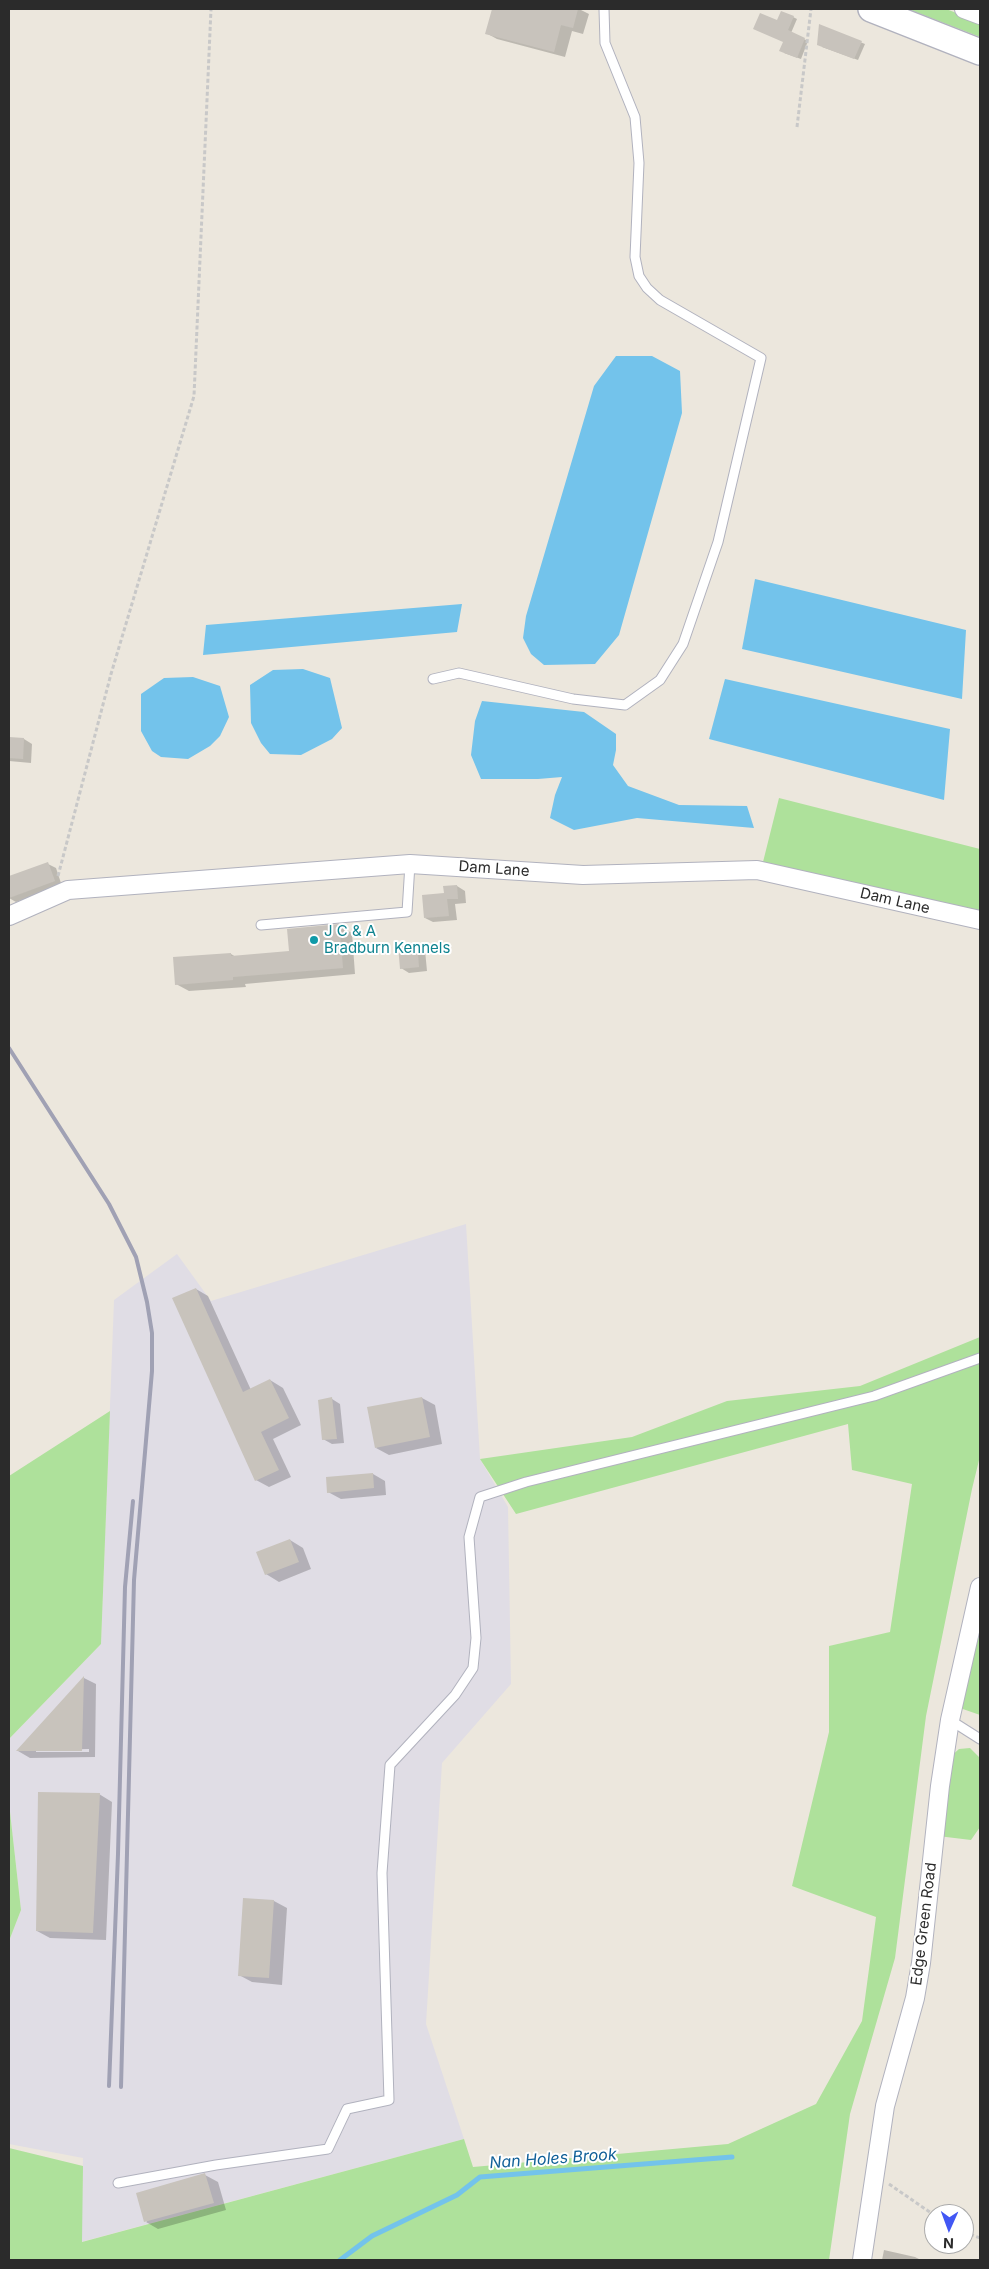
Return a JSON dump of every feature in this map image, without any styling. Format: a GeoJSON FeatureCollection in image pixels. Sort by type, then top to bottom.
{"type":"FeatureCollection","features":[{"type":"Feature","properties":{"kind":"main road"},"geometry":{"type":"LineString","coordinates":[[871,9],[980,52]]}},
{"type":"Feature","properties":{"kind":"street"},"geometry":{"type":"LineString","coordinates":[[964,9],[980,15]]}},
{"type":"Feature","properties":{"kind":"street","name":"Dam Lane"},"geometry":{"type":"LineString","coordinates":[[9,916],[68,890],[410,864],[582,875],[757,870],[980,920]]}},
{"type":"Feature","properties":{"kind":"street","name":"Edge Green Road"},"geometry":{"type":"LineString","coordinates":[[862,2260],[885,2106],[915,1998],[922,1963],[940,1786],[950,1720],[980,1587]]}},
{"type":"Feature","properties":{"kind":"lane"},"geometry":{"type":"LineString","coordinates":[[433,679],[459,673],[573,699],[624,704],[660,680],[683,644],[718,542],[761,358],[660,300],[647,288],[639,276],[635,257],[639,163],[635,117],[604,42],[604,9]]}},
{"type":"Feature","properties":{"kind":"lane"},"geometry":{"type":"LineString","coordinates":[[261,925],[407,912],[410,864]]}},
{"type":"Feature","properties":{"kind":"lane"},"geometry":{"type":"LineString","coordinates":[[118,2183],[216,2165],[328,2149],[347,2109],[389,2100],[382,1873],[390,1765],[455,1694],[473,1668],[476,1638],[469,1537],[480,1497],[526,1482],[874,1396],[980,1358]]}},
{"type":"Feature","properties":{"kind":"lane"},"geometry":{"type":"LineString","coordinates":[[950,1720],[980,1739]]}},
{"type":"Feature","properties":{"kind":"path"},"geometry":{"type":"LineString","coordinates":[[53,896],[111,674],[194,396],[210,9]]}},
{"type":"Feature","properties":{"kind":"path"},"geometry":{"type":"LineString","coordinates":[[797,127],[811,9]]}},
{"type":"Feature","properties":{"kind":"path"},"geometry":{"type":"LineString","coordinates":[[874,2174],[924,2209]]}},
{"type":"Feature","properties":{"kind":"shaded area"},"geometry":{"type":"Polygon","coordinates":[[[466,1224],[480,1459],[508,1507],[511,1684],[442,1763],[426,2024],[464,2139],[81,2242],[83,2158],[9,2144],[9,1941],[21,1910],[9,1803],[9,1739],[101,1644],[114,1300],[177,1254],[211,1301],[466,1224]]]}},
{"type":"Feature","properties":{"kind":"green space"},"geometry":{"type":"Polygon","coordinates":[[[908,9],[946,9],[980,22],[980,37],[908,9]]]}},
{"type":"Feature","properties":{"kind":"green space"},"geometry":{"type":"Polygon","coordinates":[[[779,798],[980,849],[980,915],[763,862],[779,798]]]}},
{"type":"Feature","properties":{"kind":"green space"},"geometry":{"type":"Polygon","coordinates":[[[980,1337],[980,1456],[926,1716],[895,1958],[850,2114],[829,2260],[9,2260],[9,2148],[83,2166],[82,2242],[464,2139],[473,2167],[728,2144],[816,2104],[862,2021],[876,1917],[792,1886],[829,1732],[829,1646],[890,1632],[912,1484],[852,1470],[848,1424],[516,1514],[480,1459],[632,1437],[727,1401],[860,1386],[980,1337]]]}},
{"type":"Feature","properties":{"kind":"green space"},"geometry":{"type":"Polygon","coordinates":[[[110,1411],[101,1644],[9,1739],[9,1476],[110,1411]]]}},
{"type":"Feature","properties":{"kind":"green space"},"geometry":{"type":"Polygon","coordinates":[[[980,1618],[980,1715],[960,1708],[980,1618]]]}},
{"type":"Feature","properties":{"kind":"green space"},"geometry":{"type":"Polygon","coordinates":[[[970,1748],[980,1758],[980,1827],[971,1840],[938,1836],[949,1758],[959,1749],[970,1748]]]}},
{"type":"Feature","properties":{"kind":"green space"},"geometry":{"type":"Polygon","coordinates":[[[9,1803],[21,1910],[9,1941],[9,1803]]]}},
{"type":"Feature","properties":{"kind":"water"},"geometry":{"type":"Polygon","coordinates":[[[616,356],[652,356],[680,371],[682,413],[619,635],[595,664],[544,665],[531,654],[523,638],[526,616],[594,386],[616,356]]]}},
{"type":"Feature","properties":{"kind":"water"},"geometry":{"type":"Polygon","coordinates":[[[755,579],[966,630],[962,699],[742,649],[755,579]]]}},
{"type":"Feature","properties":{"kind":"water"},"geometry":{"type":"Polygon","coordinates":[[[462,604],[457,632],[203,655],[206,625],[462,604]]]}},
{"type":"Feature","properties":{"kind":"water"},"geometry":{"type":"Polygon","coordinates":[[[303,669],[330,678],[342,728],[332,739],[301,755],[270,754],[261,743],[251,723],[250,685],[273,670],[303,669]]]}},
{"type":"Feature","properties":{"kind":"water"},"geometry":{"type":"Polygon","coordinates":[[[193,677],[220,686],[229,717],[220,736],[210,746],[188,759],[161,757],[152,751],[141,731],[141,694],[164,678],[193,677]]]}},
{"type":"Feature","properties":{"kind":"water"},"geometry":{"type":"Polygon","coordinates":[[[725,679],[950,729],[944,800],[709,739],[725,679]]]}},
{"type":"Feature","properties":{"kind":"water"},"geometry":{"type":"Polygon","coordinates":[[[482,701],[584,712],[616,734],[616,750],[613,765],[628,786],[679,805],[747,806],[754,828],[637,818],[574,830],[550,818],[555,795],[562,777],[481,779],[471,755],[475,721],[482,701]]]}},
{"type":"Feature","properties":{"kind":"building"},"geometry":{"type":"Polygon","coordinates":[[[492,9],[578,9],[573,28],[561,25],[554,52],[485,34],[492,9]]]}},
{"type":"Feature","properties":{"kind":"building"},"geometry":{"type":"Polygon","coordinates":[[[781,11],[794,16],[788,30],[805,38],[797,58],[779,51],[783,42],[753,29],[760,13],[777,20],[781,11]]]}},
{"type":"Feature","properties":{"kind":"building"},"geometry":{"type":"Polygon","coordinates":[[[819,24],[862,41],[854,59],[817,45],[819,24]]]}},
{"type":"Feature","properties":{"kind":"building"},"geometry":{"type":"Polygon","coordinates":[[[9,737],[24,738],[23,759],[9,758],[9,737]]]}},
{"type":"Feature","properties":{"kind":"building"},"geometry":{"type":"Polygon","coordinates":[[[48,862],[55,881],[9,898],[9,876],[48,862]]]}},
{"type":"Feature","properties":{"kind":"building"},"geometry":{"type":"Polygon","coordinates":[[[457,885],[458,899],[447,899],[449,916],[424,918],[422,895],[444,893],[443,886],[457,885]]]}},
{"type":"Feature","properties":{"kind":"building"},"geometry":{"type":"Polygon","coordinates":[[[339,924],[343,968],[233,977],[233,980],[175,985],[173,957],[231,953],[231,956],[289,951],[287,929],[339,924]]]}},
{"type":"Feature","properties":{"kind":"building"},"geometry":{"type":"Polygon","coordinates":[[[417,944],[419,967],[400,969],[398,945],[417,944]]]}},
{"type":"Feature","properties":{"kind":"building"},"geometry":{"type":"Polygon","coordinates":[[[196,1288],[243,1392],[270,1379],[289,1418],[261,1432],[279,1470],[255,1481],[172,1298],[196,1288]]]}},
{"type":"Feature","properties":{"kind":"building"},"geometry":{"type":"Polygon","coordinates":[[[332,1397],[337,1439],[322,1440],[318,1400],[332,1397]]]}},
{"type":"Feature","properties":{"kind":"building"},"geometry":{"type":"Polygon","coordinates":[[[422,1397],[430,1437],[375,1448],[367,1407],[422,1397]]]}},
{"type":"Feature","properties":{"kind":"building"},"geometry":{"type":"Polygon","coordinates":[[[373,1473],[374,1488],[327,1493],[326,1477],[373,1473]]]}},
{"type":"Feature","properties":{"kind":"building"},"geometry":{"type":"Polygon","coordinates":[[[290,1539],[299,1562],[265,1575],[256,1552],[290,1539]]]}},
{"type":"Feature","properties":{"kind":"building"},"geometry":{"type":"Polygon","coordinates":[[[84,1676],[82,1751],[16,1751],[84,1676]]]}},
{"type":"Feature","properties":{"kind":"building"},"geometry":{"type":"Polygon","coordinates":[[[38,1792],[100,1793],[93,1933],[36,1931],[38,1792]]]}},
{"type":"Feature","properties":{"kind":"building"},"geometry":{"type":"Polygon","coordinates":[[[243,1898],[274,1900],[269,1978],[238,1976],[243,1898]]]}},
{"type":"Feature","properties":{"kind":"building"},"geometry":{"type":"Polygon","coordinates":[[[205,2173],[214,2203],[144,2222],[136,2193],[205,2173]]]}},
{"type":"Feature","properties":{"kind":"waterway","name":"Nan Holes Brook"},"geometry":{"type":"LineString","coordinates":[[340,2260],[372,2236],[457,2195],[480,2177],[732,2157]]}},
{"type":"Feature","properties":{"kind":"railway"},"geometry":{"type":"LineString","coordinates":[[9,1048],[109,1204],[136,1257],[152,1333],[152,1371],[134,1580],[121,2087]]}},
{"type":"Feature","properties":{"kind":"railway"},"geometry":{"type":"LineString","coordinates":[[109,2086],[118,1854],[125,1587],[133,1501]]}},
{"type":"Feature","properties":{"kind":"place","name":"J C & A Bradburn Kennels"},"geometry":{"type":"Point","coordinates":[314,940]}}]}
